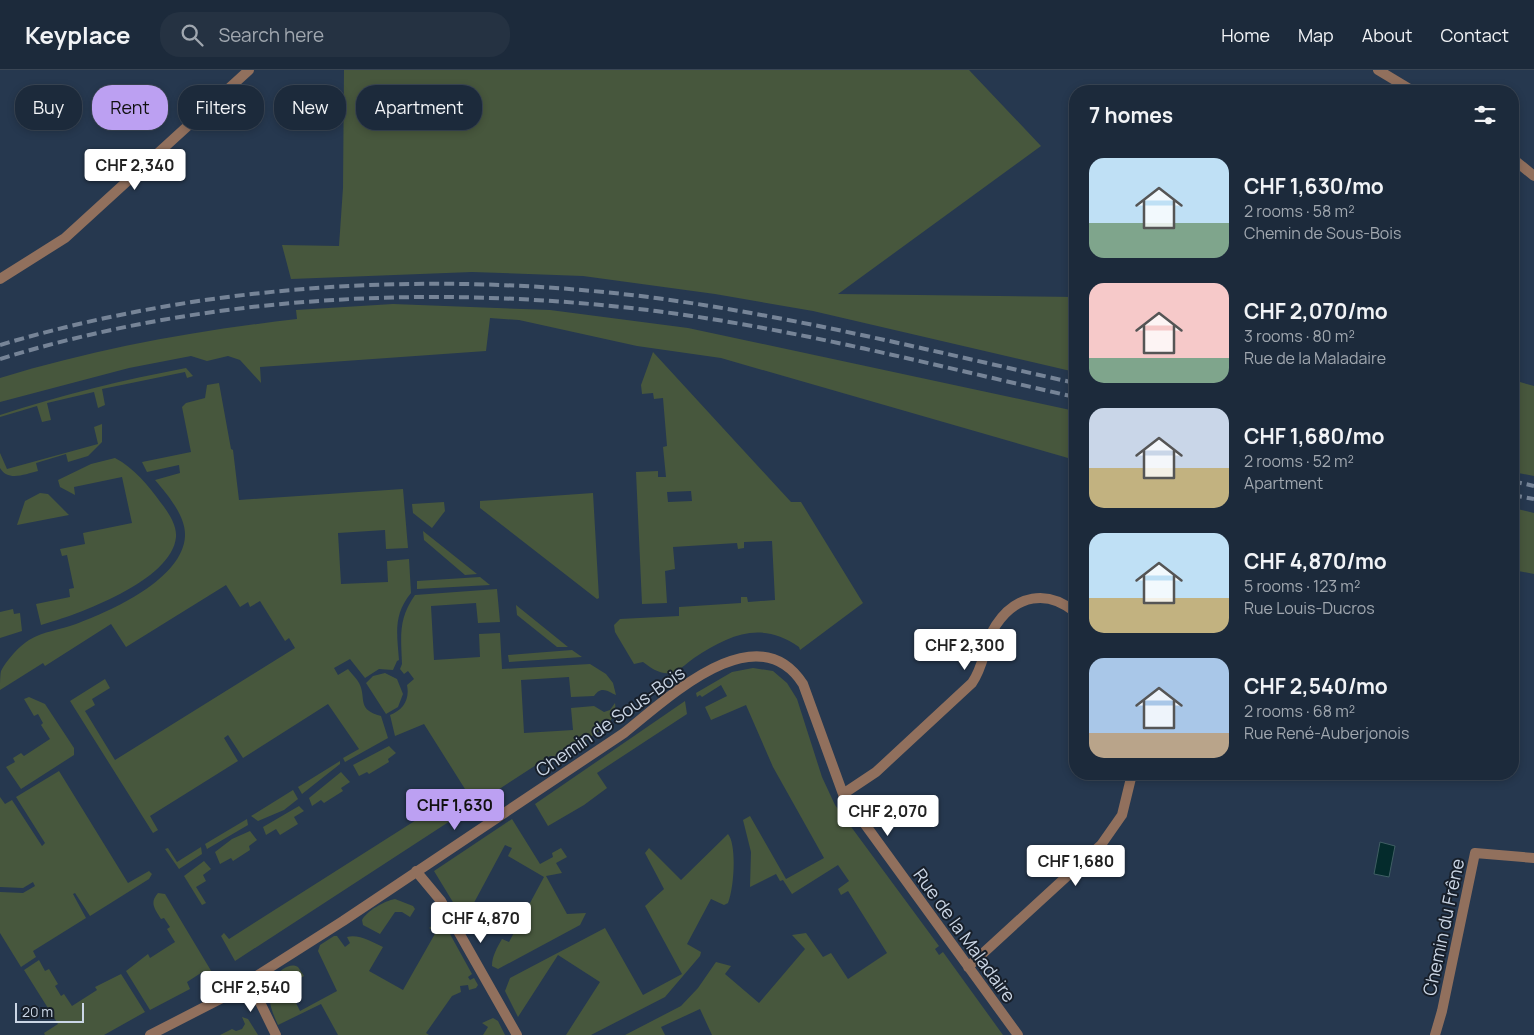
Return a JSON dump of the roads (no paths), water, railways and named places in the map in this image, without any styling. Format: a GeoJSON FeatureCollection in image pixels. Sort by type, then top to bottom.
{"type":"FeatureCollection","features":[{"type":"Feature","properties":{"kind":"street"},"geometry":{"type":"LineString","coordinates":[[0,279],[66,238],[249,70]]}},
{"type":"Feature","properties":{"kind":"street"},"geometry":{"type":"LineString","coordinates":[[1378,70],[1403,85]]}},
{"type":"Feature","properties":{"kind":"street"},"geometry":{"type":"LineString","coordinates":[[1519,164],[1534,176]]}},
{"type":"Feature","properties":{"kind":"street"},"geometry":{"type":"LineString","coordinates":[[843,794],[876,772],[972,683],[980,673],[995,626],[1008,613],[1026,600],[1049,597],[1069,607]]}},
{"type":"Feature","properties":{"kind":"street","name":"Rue de la Maladaire"},"geometry":{"type":"LineString","coordinates":[[765,656],[787,664],[803,684],[843,794],[1018,1035]]}},
{"type":"Feature","properties":{"kind":"street","name":"Chemin de Sous-Bois"},"geometry":{"type":"LineString","coordinates":[[150,1035],[222,998],[343,921],[616,739],[703,675],[736,658],[765,656]]}},
{"type":"Feature","properties":{"kind":"street"},"geometry":{"type":"LineString","coordinates":[[968,967],[1102,845],[1122,815],[1131,780]]}},
{"type":"Feature","properties":{"kind":"street","name":"Chemin du Frêne"},"geometry":{"type":"LineString","coordinates":[[1435,1035],[1475,853],[1534,858]]}},
{"type":"Feature","properties":{"kind":"street"},"geometry":{"type":"LineString","coordinates":[[416,871],[441,901],[517,1035]]}},
{"type":"Feature","properties":{"kind":"street"},"geometry":{"type":"LineString","coordinates":[[249,980],[276,1035]]}},
{"type":"Feature","properties":{"kind":"railway"},"geometry":{"type":"LineString","coordinates":[[0,345],[80,324],[161,307],[243,295],[326,287],[409,284],[492,285],[574,289],[709,306],[814,325],[1069,382]]}},
{"type":"Feature","properties":{"kind":"railway"},"geometry":{"type":"LineString","coordinates":[[0,359],[80,337],[161,320],[243,308],[325,300],[408,297],[491,298],[574,303],[656,311],[709,319],[867,349],[1069,396]]}},
{"type":"Feature","properties":{"kind":"railway"},"geometry":{"type":"LineString","coordinates":[[1519,483],[1534,486]]}},
{"type":"Feature","properties":{"kind":"railway"},"geometry":{"type":"LineString","coordinates":[[1519,496],[1534,499]]}}]}
